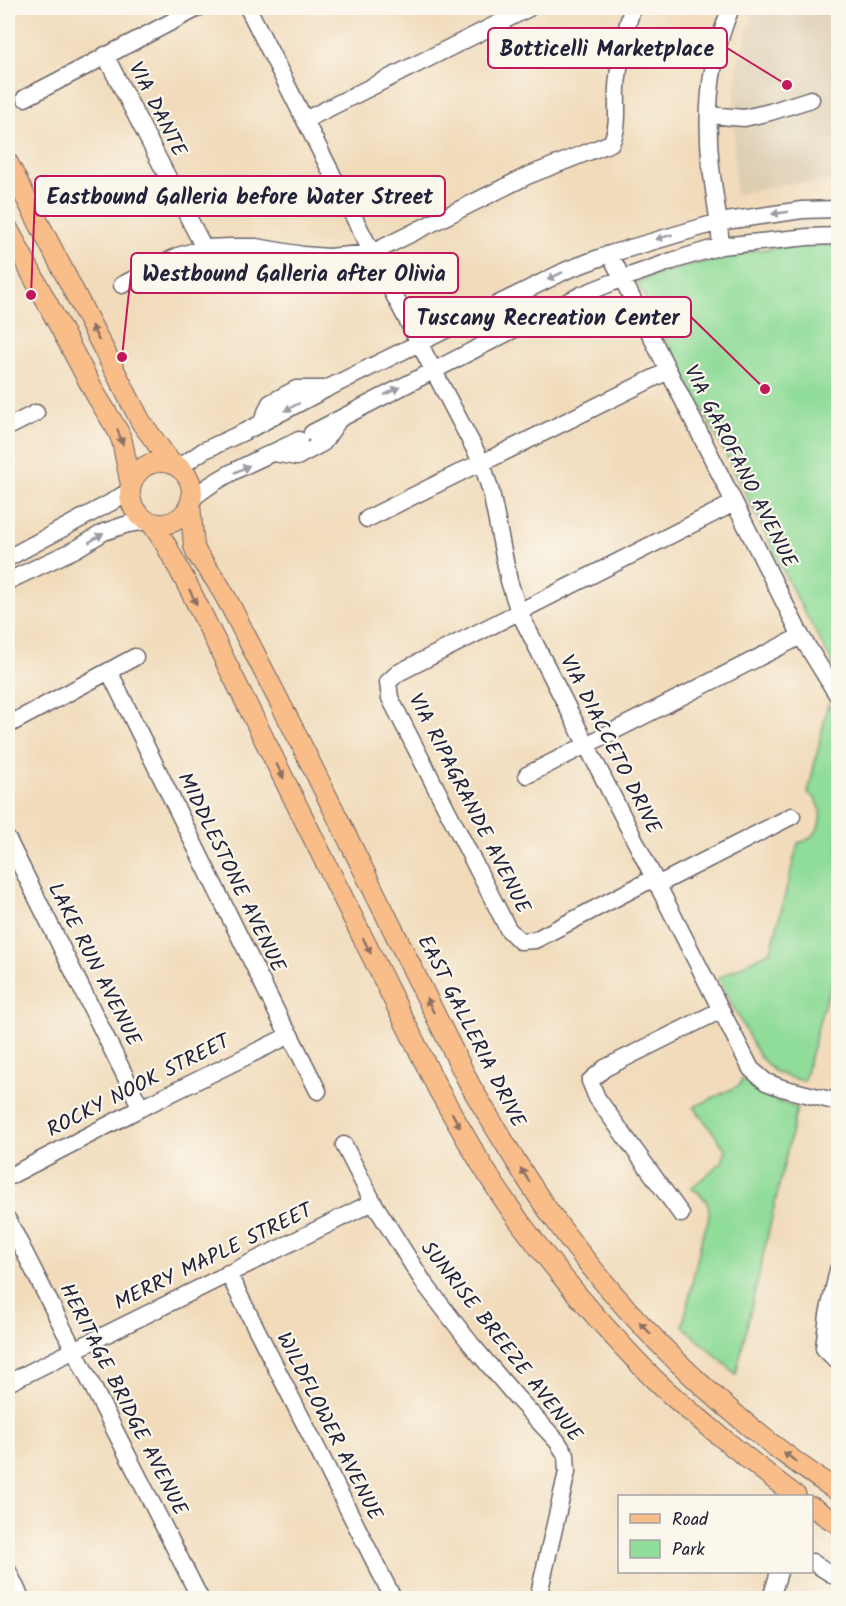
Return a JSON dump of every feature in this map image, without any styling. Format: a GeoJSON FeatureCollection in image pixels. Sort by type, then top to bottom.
{"type":"FeatureCollection","features":[{"type":"Feature","properties":{"kind":"main road"},"geometry":{"type":"LineString","coordinates":[[8,163],[141,422],[174,465]]}},
{"type":"Feature","properties":{"kind":"main road"},"geometry":{"type":"LineString","coordinates":[[8,229],[118,431],[130,486],[130,502],[135,511],[142,519],[162,525],[182,517],[191,502],[192,488],[188,478],[182,470],[164,462],[154,462],[144,466],[136,473],[130,486]]}},
{"type":"Feature","properties":{"kind":"main road","name":"EAST GALLERIA DRIVE"},"geometry":{"type":"LineString","coordinates":[[191,502],[194,546],[197,554],[217,582],[246,636],[470,1085],[524,1175],[589,1264],[646,1329],[739,1417],[838,1491]]}},
{"type":"Feature","properties":{"kind":"main road"},"geometry":{"type":"LineString","coordinates":[[149,522],[166,545],[193,596],[438,1089],[494,1184],[560,1275],[654,1378],[754,1465],[793,1495]]}},
{"type":"Feature","properties":{"kind":"main road"},"geometry":{"type":"LineString","coordinates":[[813,1508],[838,1524]]}},
{"type":"Feature","properties":{"kind":"street"},"geometry":{"type":"LineString","coordinates":[[25,98],[198,8]]}},
{"type":"Feature","properties":{"kind":"street","name":"VIA DIACCETO DRIVE"},"geometry":{"type":"LineString","coordinates":[[248,8],[482,464],[491,492],[508,581],[519,612],[751,1069],[766,1082],[838,1102]]}},
{"type":"Feature","properties":{"kind":"street"},"geometry":{"type":"LineString","coordinates":[[305,120],[530,8]]}},
{"type":"Feature","properties":{"kind":"street"},"geometry":{"type":"LineString","coordinates":[[122,285],[178,256],[204,248],[256,247],[328,257],[372,253],[527,176],[611,143],[616,132],[617,87],[622,46],[632,8]]}},
{"type":"Feature","properties":{"kind":"street"},"geometry":{"type":"LineString","coordinates":[[721,246],[711,167],[709,115],[713,69],[721,30],[731,8]]}},
{"type":"Feature","properties":{"kind":"street","name":"VIA DANTE"},"geometry":{"type":"LineString","coordinates":[[105,55],[204,248]]}},
{"type":"Feature","properties":{"kind":"street"},"geometry":{"type":"LineString","coordinates":[[709,115],[744,118],[811,99]]}},
{"type":"Feature","properties":{"kind":"street"},"geometry":{"type":"LineString","coordinates":[[174,465],[187,462],[203,451],[261,424],[270,403],[296,389],[326,390],[567,270],[610,254],[719,222],[802,210],[838,209]]}},
{"type":"Feature","properties":{"kind":"street"},"geometry":{"type":"LineString","coordinates":[[191,502],[211,484],[434,369],[581,296],[621,279],[721,246],[838,236]]}},
{"type":"Feature","properties":{"kind":"street","name":"VIA GAROFANO AVENUE"},"geometry":{"type":"LineString","coordinates":[[610,254],[801,636],[838,696]]}},
{"type":"Feature","properties":{"kind":"street"},"geometry":{"type":"LineString","coordinates":[[367,519],[668,371]]}},
{"type":"Feature","properties":{"kind":"street"},"geometry":{"type":"LineString","coordinates":[[8,427],[36,413]]}},
{"type":"Feature","properties":{"kind":"street"},"geometry":{"type":"LineString","coordinates":[[274,453],[297,457],[323,443],[340,418]]}},
{"type":"Feature","properties":{"kind":"street"},"geometry":{"type":"LineString","coordinates":[[8,558],[110,503],[126,493],[130,486]]}},
{"type":"Feature","properties":{"kind":"street"},"geometry":{"type":"LineString","coordinates":[[519,612],[734,503]]}},
{"type":"Feature","properties":{"kind":"street"},"geometry":{"type":"LineString","coordinates":[[8,581],[76,549],[104,532],[128,524],[149,522]]}},
{"type":"Feature","properties":{"kind":"street","name":"VIA RIPAGRANDE AVENUE"},"geometry":{"type":"LineString","coordinates":[[519,612],[398,673],[388,682],[390,698],[508,929],[520,941],[535,940],[656,881]]}},
{"type":"Feature","properties":{"kind":"street"},"geometry":{"type":"LineString","coordinates":[[527,775],[801,636]]}},
{"type":"Feature","properties":{"kind":"street"},"geometry":{"type":"LineString","coordinates":[[8,725],[135,657]]}},
{"type":"Feature","properties":{"kind":"street","name":"MIDDLESTONE AVENUE"},"geometry":{"type":"LineString","coordinates":[[109,671],[282,1023],[318,1091]]}},
{"type":"Feature","properties":{"kind":"street"},"geometry":{"type":"LineString","coordinates":[[656,881],[792,816]]}},
{"type":"Feature","properties":{"kind":"street","name":"LAKE RUN AVENUE"},"geometry":{"type":"LineString","coordinates":[[8,840],[141,1108]]}},
{"type":"Feature","properties":{"kind":"street"},"geometry":{"type":"LineString","coordinates":[[681,1214],[597,1098],[590,1081],[605,1068],[721,1010]]}},
{"type":"Feature","properties":{"kind":"street","name":"ROCKY NOOK STREET"},"geometry":{"type":"LineString","coordinates":[[8,1177],[141,1108],[290,1035]]}},
{"type":"Feature","properties":{"kind":"street","name":"SUNRISE BREEZE AVENUE"},"geometry":{"type":"LineString","coordinates":[[344,1145],[373,1202],[424,1283],[471,1344],[557,1441],[566,1455],[567,1472],[538,1599]]}},
{"type":"Feature","properties":{"kind":"street","name":"MERRY MAPLE STREET"},"geometry":{"type":"LineString","coordinates":[[8,1383],[373,1202]]}},
{"type":"Feature","properties":{"kind":"street","name":"HERITAGE BRIDGE AVENUE"},"geometry":{"type":"LineString","coordinates":[[8,1220],[200,1599]]}},
{"type":"Feature","properties":{"kind":"street"},"geometry":{"type":"LineString","coordinates":[[838,1270],[828,1315],[824,1348],[838,1362]]}},
{"type":"Feature","properties":{"kind":"street","name":"WILDFLOWER AVENUE"},"geometry":{"type":"LineString","coordinates":[[228,1274],[393,1599]]}},
{"type":"Feature","properties":{"kind":"street"},"geometry":{"type":"LineString","coordinates":[[813,1563],[838,1578]]}},
{"type":"Feature","properties":{"kind":"street"},"geometry":{"type":"LineString","coordinates":[[8,1571],[21,1599]]}},
{"type":"Feature","properties":{"kind":"street"},"geometry":{"type":"LineString","coordinates":[[771,1599],[778,1573]]}},
{"type":"Feature","properties":{"kind":"shaded area"},"geometry":{"type":"Polygon","coordinates":[[[755,8],[838,8],[838,181],[786,184],[735,195],[734,104],[738,65],[755,8]]]}},
{"type":"Feature","properties":{"kind":"green space"},"geometry":{"type":"Polygon","coordinates":[[[805,244],[838,245],[838,673],[794,593],[637,282],[735,253],[805,244]]]}},
{"type":"Feature","properties":{"kind":"green space"},"geometry":{"type":"Polygon","coordinates":[[[828,704],[838,716],[838,967],[823,1008],[804,1081],[774,1071],[759,1056],[718,978],[771,951],[798,843],[812,837],[820,822],[818,805],[808,793],[828,704]]]}},
{"type":"Feature","properties":{"kind":"green space"},"geometry":{"type":"Polygon","coordinates":[[[742,1079],[768,1097],[797,1108],[736,1374],[683,1326],[709,1213],[707,1202],[691,1188],[722,1162],[726,1150],[694,1107],[740,1085],[742,1079]]]}},
{"type":"Feature","properties":{"kind":"place","name":"Botticelli Marketplace"},"geometry":{"type":"Point","coordinates":[787,85]}},
{"type":"Feature","properties":{"kind":"place","name":"Eastbound Galleria before Water Street"},"geometry":{"type":"Point","coordinates":[31,295]}},
{"type":"Feature","properties":{"kind":"place","name":"Westbound Galleria after Olivia"},"geometry":{"type":"Point","coordinates":[122,357]}},
{"type":"Feature","properties":{"kind":"place","name":"Tuscany Recreation Center"},"geometry":{"type":"Point","coordinates":[765,389]}}]}
